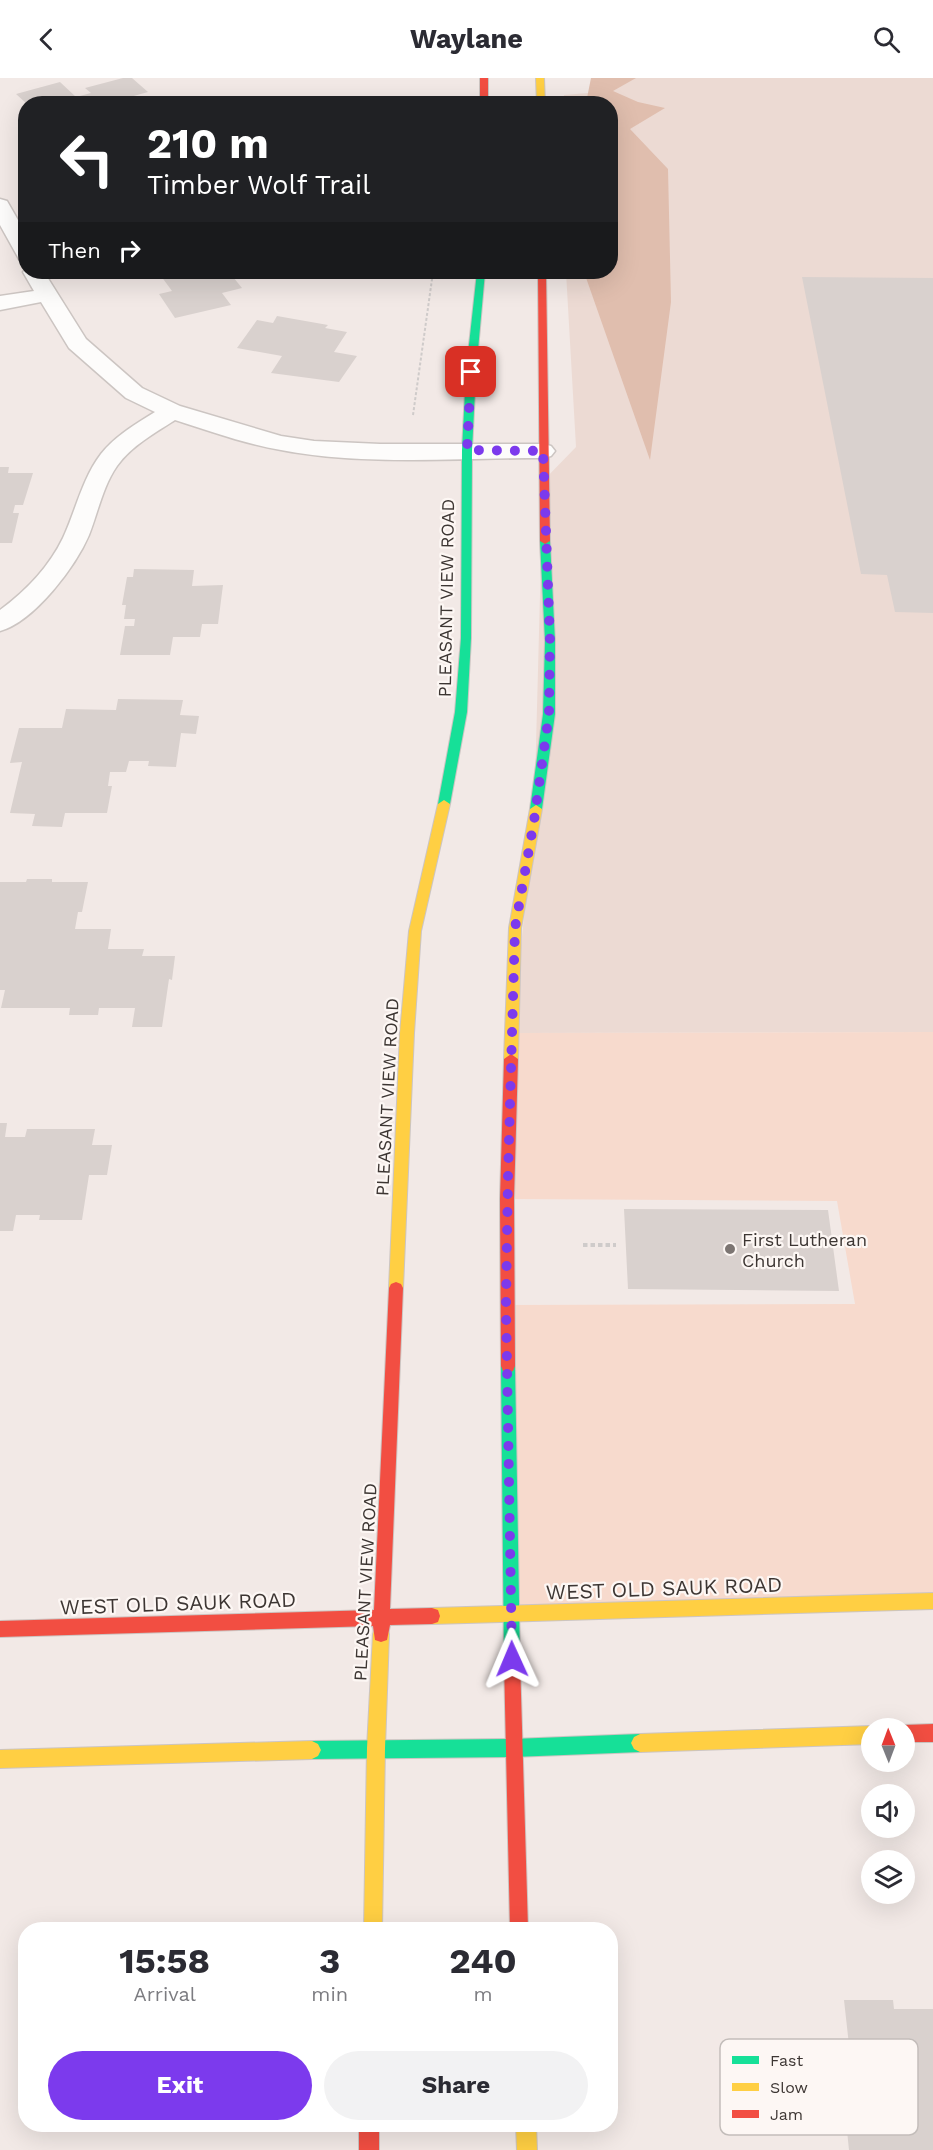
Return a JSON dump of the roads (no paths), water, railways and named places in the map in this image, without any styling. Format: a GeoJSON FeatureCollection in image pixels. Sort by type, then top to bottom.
{"type":"FeatureCollection","features":[{"type":"Feature","properties":{"kind":"main road"},"geometry":{"type":"LineString","coordinates":[[484,78],[484,96]]}},
{"type":"Feature","properties":{"kind":"main road"},"geometry":{"type":"LineString","coordinates":[[540,78],[541,96]]}},
{"type":"Feature","properties":{"kind":"main road","name":"PLEASANT VIEW ROAD"},"geometry":{"type":"LineString","coordinates":[[373,1922],[375,1748],[407,1033],[415,931],[440,826],[461,712],[466,638],[467,450],[471,372],[480,279]]}},
{"type":"Feature","properties":{"kind":"main road"},"geometry":{"type":"LineString","coordinates":[[519,1922],[513,1748],[506,1305],[508,1163],[515,928],[534,821],[549,714],[550,641],[543,451],[543,279]]}},
{"type":"Feature","properties":{"kind":"main road","name":"WEST OLD SAUK ROAD"},"geometry":{"type":"LineString","coordinates":[[0,1629],[933,1601]]}},
{"type":"Feature","properties":{"kind":"main road"},"geometry":{"type":"LineString","coordinates":[[915,1734],[933,1733]]}},
{"type":"Feature","properties":{"kind":"main road"},"geometry":{"type":"LineString","coordinates":[[0,1759],[375,1748],[513,1748],[861,1736]]}},
{"type":"Feature","properties":{"kind":"main road"},"geometry":{"type":"LineString","coordinates":[[369,2132],[369,2150]]}},
{"type":"Feature","properties":{"kind":"main road"},"geometry":{"type":"LineString","coordinates":[[526,2132],[527,2150]]}},
{"type":"Feature","properties":{"kind":"street"},"geometry":{"type":"LineString","coordinates":[[0,205],[18,240]]}},
{"type":"Feature","properties":{"kind":"street"},"geometry":{"type":"LineString","coordinates":[[38,279],[77,343],[134,393],[172,411],[280,443],[314,448],[543,451]]}},
{"type":"Feature","properties":{"kind":"street"},"geometry":{"type":"LineString","coordinates":[[0,303],[46,295]]}},
{"type":"Feature","properties":{"kind":"street"},"geometry":{"type":"LineString","coordinates":[[0,623],[20,609],[67,558],[82,522],[89,496],[111,459],[141,432],[172,411]]}},
{"type":"Feature","properties":{"kind":"place","name":"First Lutheran Church"},"geometry":{"type":"Point","coordinates":[730,1249]}}]}
